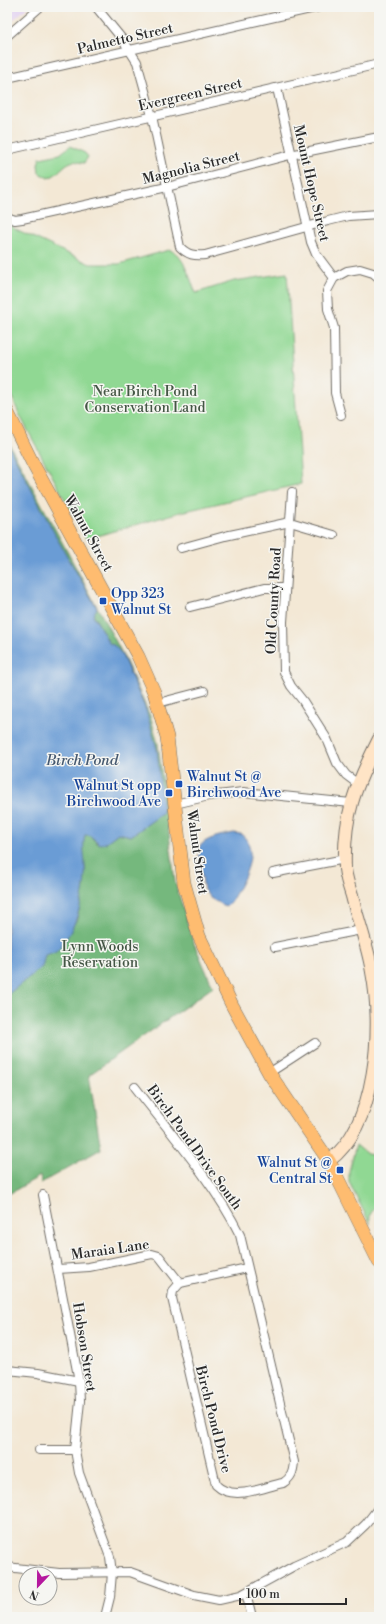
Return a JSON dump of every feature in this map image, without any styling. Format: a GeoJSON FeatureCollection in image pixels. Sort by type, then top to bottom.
{"type":"FeatureCollection","features":[{"type":"Feature","properties":{"kind":"main road","name":"Walnut Street"},"geometry":{"type":"LineString","coordinates":[[7,412],[33,464],[138,656],[158,704],[167,738],[184,883],[199,936],[232,1005],[269,1072],[329,1161],[379,1262]]}},
{"type":"Feature","properties":{"kind":"street"},"geometry":{"type":"LineString","coordinates":[[7,36],[40,7]]}},
{"type":"Feature","properties":{"kind":"street"},"geometry":{"type":"LineString","coordinates":[[96,7],[130,49],[137,62],[152,116],[180,248],[186,253],[193,256],[205,255],[348,216],[379,214]]}},
{"type":"Feature","properties":{"kind":"street","name":"Palmetto Street"},"geometry":{"type":"LineString","coordinates":[[7,78],[288,10],[319,7]]}},
{"type":"Feature","properties":{"kind":"street","name":"Evergreen Street"},"geometry":{"type":"LineString","coordinates":[[7,150],[241,94],[277,88],[379,64]]}},
{"type":"Feature","properties":{"kind":"street","name":"Mount Hope Street"},"geometry":{"type":"LineString","coordinates":[[277,88],[309,226],[311,242],[316,254],[334,278]]}},
{"type":"Feature","properties":{"kind":"street","name":"Magnolia Street"},"geometry":{"type":"LineString","coordinates":[[8,218],[22,219],[167,187],[292,155],[379,137]]}},
{"type":"Feature","properties":{"kind":"street"},"geometry":{"type":"LineString","coordinates":[[341,415],[335,393],[334,328],[328,309],[327,292],[334,278],[347,271],[360,269],[373,273],[379,278]]}},
{"type":"Feature","properties":{"kind":"street","name":"Old County Road"},"geometry":{"type":"LineString","coordinates":[[292,492],[283,622],[284,672],[291,686],[303,701],[327,739],[337,763],[346,775],[358,784]]}},
{"type":"Feature","properties":{"kind":"street"},"geometry":{"type":"LineString","coordinates":[[181,548],[225,536],[290,522],[334,535]]}},
{"type":"Feature","properties":{"kind":"street"},"geometry":{"type":"LineString","coordinates":[[190,607],[264,588],[285,588]]}},
{"type":"Feature","properties":{"kind":"street"},"geometry":{"type":"LineString","coordinates":[[158,704],[204,691]]}},
{"type":"Feature","properties":{"kind":"street"},"geometry":{"type":"LineString","coordinates":[[329,1161],[337,1155],[352,1136],[361,1114],[372,1077],[378,1039],[378,1007],[374,963],[361,930],[345,871],[345,835],[351,803],[358,784],[379,739]]}},
{"type":"Feature","properties":{"kind":"street"},"geometry":{"type":"LineString","coordinates":[[175,804],[222,794],[243,792],[351,803]]}},
{"type":"Feature","properties":{"kind":"street"},"geometry":{"type":"LineString","coordinates":[[273,873],[345,859]]}},
{"type":"Feature","properties":{"kind":"street"},"geometry":{"type":"LineString","coordinates":[[275,947],[361,930]]}},
{"type":"Feature","properties":{"kind":"street"},"geometry":{"type":"LineString","coordinates":[[269,1072],[315,1042]]}},
{"type":"Feature","properties":{"kind":"street","name":"Birch Pond Drive South"},"geometry":{"type":"LineString","coordinates":[[135,1087],[195,1165],[234,1223],[240,1235],[248,1268]]}},
{"type":"Feature","properties":{"kind":"street","name":"Hobson Street"},"geometry":{"type":"LineString","coordinates":[[43,1196],[79,1381],[80,1401],[75,1450],[79,1473],[110,1557],[112,1573],[110,1597],[105,1617]]}},
{"type":"Feature","properties":{"kind":"street","name":"Maraia Lane"},"geometry":{"type":"LineString","coordinates":[[58,1269],[89,1267],[152,1254],[159,1256],[180,1283]]}},
{"type":"Feature","properties":{"kind":"street"},"geometry":{"type":"LineString","coordinates":[[180,1283],[248,1268]]}},
{"type":"Feature","properties":{"kind":"street","name":"Birch Pond Drive"},"geometry":{"type":"LineString","coordinates":[[180,1283],[173,1291],[172,1298],[216,1486],[228,1494],[238,1493],[283,1483],[289,1479],[293,1472],[294,1462],[248,1268]]}},
{"type":"Feature","properties":{"kind":"street"},"geometry":{"type":"LineString","coordinates":[[7,1370],[38,1373],[79,1381]]}},
{"type":"Feature","properties":{"kind":"street"},"geometry":{"type":"LineString","coordinates":[[38,1450],[75,1450]]}},
{"type":"Feature","properties":{"kind":"street"},"geometry":{"type":"LineString","coordinates":[[7,1567],[59,1573],[130,1572],[194,1595],[219,1600],[246,1593],[294,1566],[347,1542],[366,1524],[379,1507]]}},
{"type":"Feature","properties":{"kind":"street"},"geometry":{"type":"LineString","coordinates":[[246,1593],[252,1617]]}},
{"type":"Feature","properties":{"kind":"shaded area"},"geometry":{"type":"Polygon","coordinates":[[[7,7],[28,7],[7,25],[7,7]]]}},
{"type":"Feature","properties":{"kind":"green space"},"geometry":{"type":"Polygon","coordinates":[[[70,146],[85,153],[88,157],[84,163],[74,161],[71,162],[48,178],[39,173],[38,164],[40,158],[60,154],[70,146]]]}},
{"type":"Feature","properties":{"kind":"green space","name":"Near Birch Pond Conservation Land"},"geometry":{"type":"Polygon","coordinates":[[[7,223],[18,230],[90,264],[119,264],[169,250],[174,252],[183,261],[196,293],[234,281],[287,273],[301,484],[181,512],[86,539],[19,414],[7,385],[7,223]]]}},
{"type":"Feature","properties":{"kind":"green space","name":"Lynn Woods Reservation"},"geometry":{"type":"Polygon","coordinates":[[[7,440],[122,653],[151,718],[158,744],[175,882],[193,941],[213,987],[89,1075],[101,1149],[41,1183],[40,1176],[7,1195],[7,995],[33,974],[45,955],[52,953],[63,942],[77,919],[84,887],[85,868],[82,848],[85,834],[89,835],[97,843],[105,843],[118,833],[131,836],[163,813],[157,749],[146,710],[134,680],[115,646],[109,643],[93,614],[97,608],[59,542],[7,443],[7,440]]]}},
{"type":"Feature","properties":{"kind":"green space"},"geometry":{"type":"Polygon","coordinates":[[[356,1145],[367,1154],[379,1156],[379,1206],[371,1213],[370,1224],[349,1182],[349,1171],[356,1145]]]}},
{"type":"Feature","properties":{"kind":"water","name":"Birch Pond"},"geometry":{"type":"Polygon","coordinates":[[[7,443],[59,542],[97,608],[93,615],[109,643],[115,646],[121,653],[146,710],[157,749],[163,813],[131,836],[118,833],[105,843],[100,844],[89,835],[85,835],[84,889],[74,924],[63,944],[56,951],[45,955],[42,967],[7,995],[7,443]]]}},
{"type":"Feature","properties":{"kind":"water"},"geometry":{"type":"Polygon","coordinates":[[[234,833],[241,834],[247,841],[250,850],[250,859],[244,878],[227,906],[222,905],[210,898],[204,890],[198,849],[204,842],[219,836],[234,833]]]}},
{"type":"Feature","properties":{"kind":"place","name":"Opp 323 Walnut St"},"geometry":{"type":"Point","coordinates":[103,601]}},
{"type":"Feature","properties":{"kind":"place","name":"Walnut St @ Birchwood Ave"},"geometry":{"type":"Point","coordinates":[179,784]}},
{"type":"Feature","properties":{"kind":"place","name":"Walnut St opp Birchwood Ave"},"geometry":{"type":"Point","coordinates":[169,793]}},
{"type":"Feature","properties":{"kind":"place","name":"Walnut St @ Central St"},"geometry":{"type":"Point","coordinates":[340,1170]}}]}
